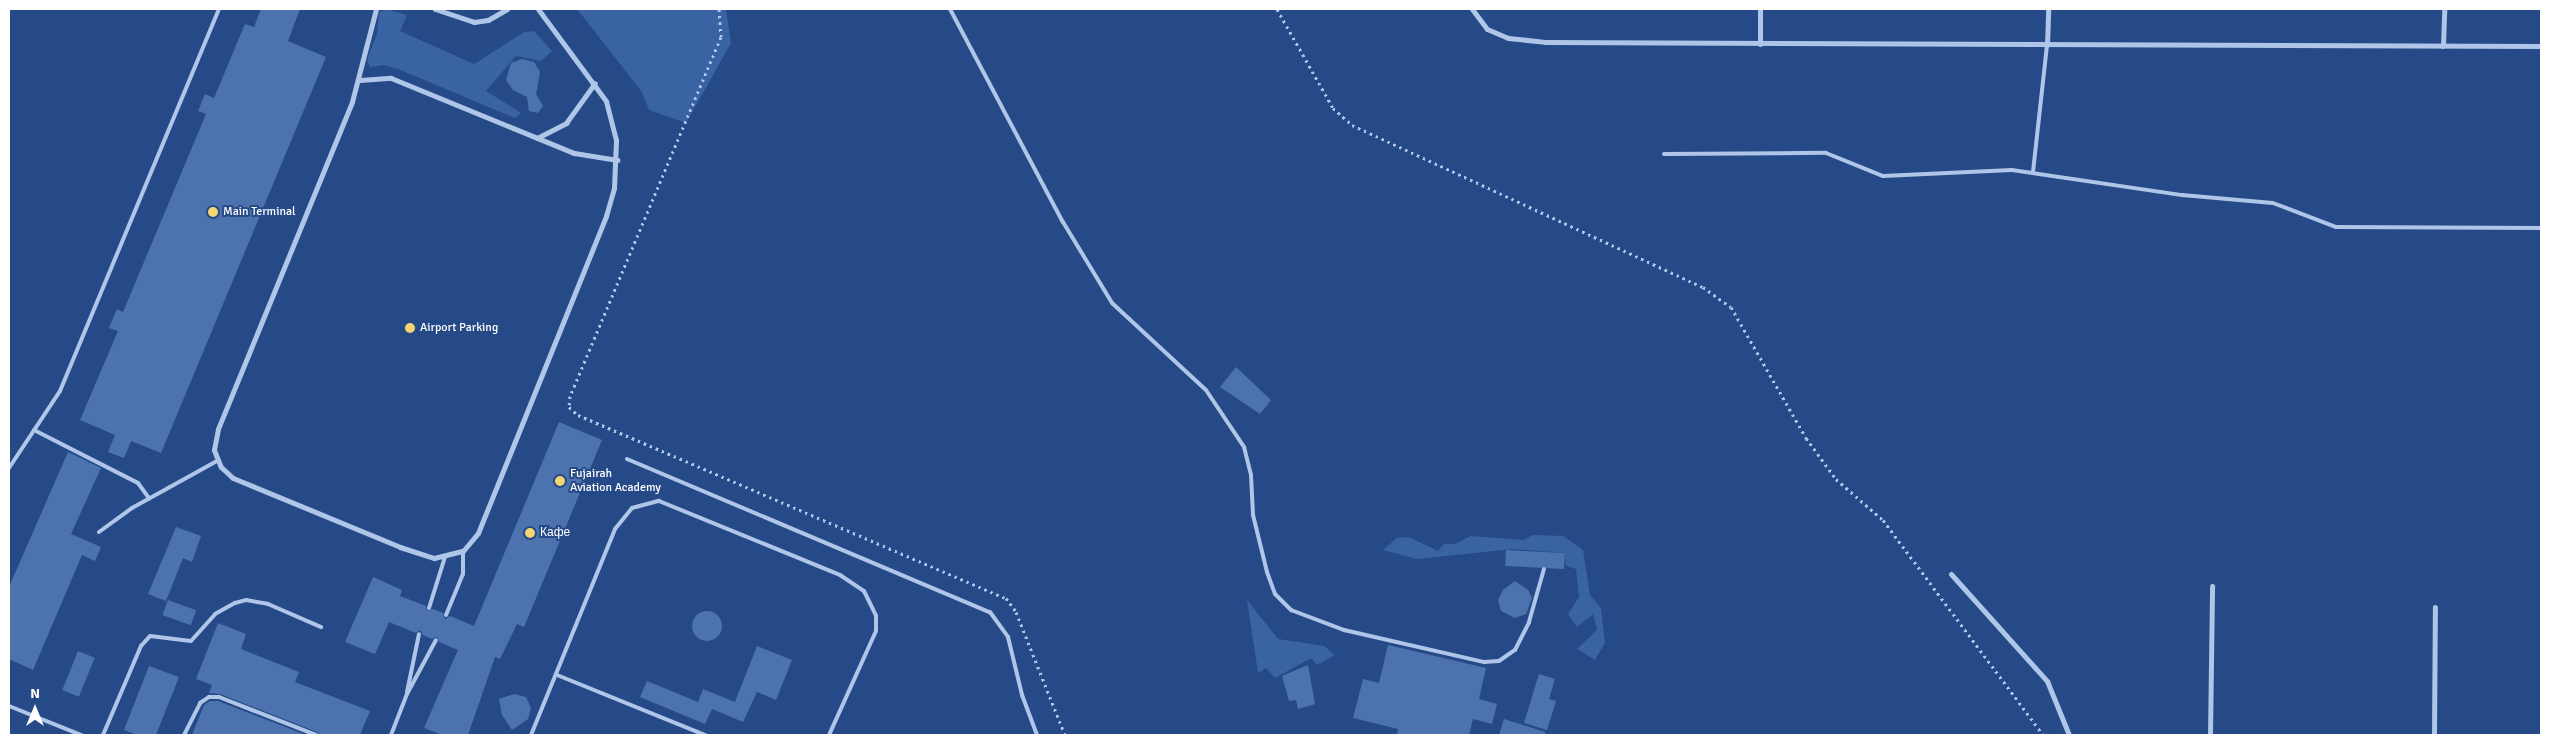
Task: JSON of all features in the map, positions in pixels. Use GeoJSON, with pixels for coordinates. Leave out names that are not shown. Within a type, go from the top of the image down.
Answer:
{"type":"FeatureCollection","features":[{"type":"Feature","properties":{"kind":"street"},"geometry":{"type":"LineString","coordinates":[[376,9],[360,80],[214,440],[217,460],[233,478],[400,547],[434,558],[445,557],[463,551],[478,533],[606,216],[617,160],[612,120],[595,83],[538,9]]}},
{"type":"Feature","properties":{"kind":"street"},"geometry":{"type":"LineString","coordinates":[[435,9],[474,22],[488,20],[507,9]]}},
{"type":"Feature","properties":{"kind":"street"},"geometry":{"type":"LineString","coordinates":[[1472,9],[1487,29],[1508,38],[1546,42],[2541,46]]}},
{"type":"Feature","properties":{"kind":"street"},"geometry":{"type":"LineString","coordinates":[[1760,9],[1760,44]]}},
{"type":"Feature","properties":{"kind":"street"},"geometry":{"type":"LineString","coordinates":[[2047,45],[2048,9]]}},
{"type":"Feature","properties":{"kind":"street"},"geometry":{"type":"LineString","coordinates":[[2443,46],[2444,9]]}},
{"type":"Feature","properties":{"kind":"street"},"geometry":{"type":"LineString","coordinates":[[360,80],[391,78],[584,156],[617,160]]}},
{"type":"Feature","properties":{"kind":"street"},"geometry":{"type":"LineString","coordinates":[[537,138],[566,123],[595,83]]}},
{"type":"Feature","properties":{"kind":"street"},"geometry":{"type":"LineString","coordinates":[[1951,574],[2047,681],[2063,713],[2069,735]]}},
{"type":"Feature","properties":{"kind":"street"},"geometry":{"type":"LineString","coordinates":[[2210,735],[2212,586]]}},
{"type":"Feature","properties":{"kind":"street"},"geometry":{"type":"LineString","coordinates":[[2434,735],[2435,607]]}},
{"type":"Feature","properties":{"kind":"lane"},"geometry":{"type":"LineString","coordinates":[[9,468],[60,391],[219,9]]}},
{"type":"Feature","properties":{"kind":"lane"},"geometry":{"type":"LineString","coordinates":[[950,9],[1063,222],[1112,303],[1206,390],[1244,447],[1251,475],[1254,515],[1267,572],[1275,594],[1291,610],[1344,630],[1484,662],[1499,660],[1515,650],[1529,622],[1544,569]]}},
{"type":"Feature","properties":{"kind":"lane"},"geometry":{"type":"LineString","coordinates":[[2033,172],[2047,45]]}},
{"type":"Feature","properties":{"kind":"lane"},"geometry":{"type":"LineString","coordinates":[[1664,154],[1826,153],[1883,176],[2012,170],[2033,172],[2182,194],[2273,203],[2336,227],[2541,228]]}},
{"type":"Feature","properties":{"kind":"lane"},"geometry":{"type":"LineString","coordinates":[[34,430],[138,483],[149,498]]}},
{"type":"Feature","properties":{"kind":"lane"},"geometry":{"type":"LineString","coordinates":[[627,459],[990,612],[1008,637],[1022,695],[1038,735]]}},
{"type":"Feature","properties":{"kind":"lane"},"geometry":{"type":"LineString","coordinates":[[99,532],[149,498],[217,460]]}},
{"type":"Feature","properties":{"kind":"lane"},"geometry":{"type":"LineString","coordinates":[[531,735],[622,517],[632,508],[659,501],[840,575],[864,590],[872,603],[876,631],[829,735]]}},
{"type":"Feature","properties":{"kind":"lane"},"geometry":{"type":"LineString","coordinates":[[446,615],[463,574],[463,551]]}},
{"type":"Feature","properties":{"kind":"lane"},"geometry":{"type":"LineString","coordinates":[[429,608],[445,557]]}},
{"type":"Feature","properties":{"kind":"lane"},"geometry":{"type":"LineString","coordinates":[[103,735],[141,646],[150,636],[191,641],[215,614],[246,600],[268,604],[321,627]]}},
{"type":"Feature","properties":{"kind":"lane"},"geometry":{"type":"LineString","coordinates":[[407,694],[410,664],[419,634]]}},
{"type":"Feature","properties":{"kind":"lane"},"geometry":{"type":"LineString","coordinates":[[391,735],[407,694],[436,640]]}},
{"type":"Feature","properties":{"kind":"lane"},"geometry":{"type":"LineString","coordinates":[[557,675],[706,735]]}},
{"type":"Feature","properties":{"kind":"lane"},"geometry":{"type":"LineString","coordinates":[[184,735],[200,702],[209,697],[219,696],[316,735]]}},
{"type":"Feature","properties":{"kind":"lane"},"geometry":{"type":"LineString","coordinates":[[9,706],[81,735]]}},
{"type":"Feature","properties":{"kind":"path"},"geometry":{"type":"LineString","coordinates":[[719,9],[721,37],[570,396],[569,407],[578,415],[1006,598],[1016,612],[1065,735]]}},
{"type":"Feature","properties":{"kind":"path"},"geometry":{"type":"LineString","coordinates":[[1278,9],[1333,108],[1352,125],[1704,287],[1731,306],[1806,438],[1836,479],[1883,520],[1903,552],[2043,735]]}},
{"type":"Feature","properties":{"kind":"shaded area"},"geometry":{"type":"Polygon","coordinates":[[[385,9],[407,15],[400,31],[474,64],[524,32],[534,31],[552,51],[541,61],[516,56],[486,91],[521,113],[515,118],[398,69],[384,65],[370,67],[367,59],[377,34],[379,13],[385,9]]]}},
{"type":"Feature","properties":{"kind":"shaded area"},"geometry":{"type":"Polygon","coordinates":[[[577,9],[726,9],[731,43],[686,123],[649,110],[642,92],[577,9]]]}},
{"type":"Feature","properties":{"kind":"shaded area"},"geometry":{"type":"Polygon","coordinates":[[[1533,535],[1563,536],[1583,550],[1590,595],[1601,608],[1605,643],[1595,660],[1577,649],[1597,630],[1593,614],[1577,627],[1568,614],[1579,597],[1576,569],[1566,566],[1565,553],[1513,549],[1417,559],[1383,550],[1397,538],[1409,537],[1438,551],[1444,544],[1455,544],[1471,536],[1523,540],[1533,535]]]}},
{"type":"Feature","properties":{"kind":"shaded area"},"geometry":{"type":"Polygon","coordinates":[[[1247,600],[1278,639],[1324,646],[1335,655],[1317,665],[1311,658],[1275,678],[1266,668],[1258,673],[1247,600]]]}},
{"type":"Feature","properties":{"kind":"building","name":"Main Terminal"},"geometry":{"type":"Polygon","coordinates":[[[261,9],[300,9],[288,41],[326,57],[161,453],[131,441],[124,458],[108,452],[115,435],[80,420],[118,331],[109,328],[117,309],[123,312],[206,114],[198,111],[205,94],[214,98],[245,24],[254,27],[261,9]]]}},
{"type":"Feature","properties":{"kind":"building"},"geometry":{"type":"Polygon","coordinates":[[[522,59],[534,62],[540,72],[536,94],[543,106],[538,113],[529,111],[527,97],[513,90],[506,80],[511,63],[522,59]]]}},
{"type":"Feature","properties":{"kind":"building"},"geometry":{"type":"Polygon","coordinates":[[[1236,367],[1271,400],[1260,414],[1220,387],[1236,367]]]}},
{"type":"Feature","properties":{"kind":"building"},"geometry":{"type":"Polygon","coordinates":[[[559,422],[602,440],[524,627],[517,624],[500,659],[495,657],[468,735],[442,735],[424,728],[458,650],[439,642],[437,637],[432,639],[423,635],[420,630],[416,633],[389,622],[375,654],[345,642],[373,577],[402,590],[400,596],[426,606],[427,611],[433,609],[443,613],[445,619],[450,616],[474,626],[559,422]]]}},
{"type":"Feature","properties":{"kind":"building"},"geometry":{"type":"Polygon","coordinates":[[[68,452],[101,468],[71,534],[101,547],[95,561],[82,555],[33,670],[9,659],[9,587],[68,452]]]}},
{"type":"Feature","properties":{"kind":"building"},"geometry":{"type":"Polygon","coordinates":[[[176,527],[201,536],[192,562],[183,558],[166,601],[148,594],[176,527]]]}},
{"type":"Feature","properties":{"kind":"building"},"geometry":{"type":"Polygon","coordinates":[[[1506,550],[1565,553],[1564,569],[1505,566],[1506,550]]]}},
{"type":"Feature","properties":{"kind":"building"},"geometry":{"type":"Polygon","coordinates":[[[1515,581],[1528,590],[1532,598],[1526,614],[1515,618],[1501,611],[1498,600],[1503,590],[1515,581]]]}},
{"type":"Feature","properties":{"kind":"building"},"geometry":{"type":"Polygon","coordinates":[[[168,600],[196,610],[191,625],[163,615],[168,600]]]}},
{"type":"Feature","properties":{"kind":"building"},"geometry":{"type":"Polygon","coordinates":[[[707,611],[718,615],[722,626],[718,637],[707,641],[696,637],[692,626],[696,615],[707,611]]]}},
{"type":"Feature","properties":{"kind":"building"},"geometry":{"type":"Polygon","coordinates":[[[218,623],[246,634],[241,649],[299,672],[295,682],[370,711],[360,735],[320,735],[317,732],[220,694],[209,693],[212,685],[196,679],[218,623]]]}},
{"type":"Feature","properties":{"kind":"building"},"geometry":{"type":"Polygon","coordinates":[[[1388,645],[1486,668],[1479,699],[1497,704],[1492,724],[1473,719],[1469,735],[1397,735],[1398,729],[1353,718],[1363,679],[1379,683],[1388,645]]]}},
{"type":"Feature","properties":{"kind":"building"},"geometry":{"type":"Polygon","coordinates":[[[757,646],[792,660],[776,700],[757,692],[743,722],[712,709],[705,724],[640,697],[647,681],[698,702],[703,689],[735,702],[757,646]]]}},
{"type":"Feature","properties":{"kind":"building"},"geometry":{"type":"Polygon","coordinates":[[[78,651],[95,658],[79,697],[62,690],[78,651]]]}},
{"type":"Feature","properties":{"kind":"building"},"geometry":{"type":"Polygon","coordinates":[[[1308,665],[1315,704],[1298,709],[1296,700],[1289,701],[1282,676],[1308,665]]]}},
{"type":"Feature","properties":{"kind":"building"},"geometry":{"type":"Polygon","coordinates":[[[149,666],[179,677],[156,735],[137,735],[124,730],[149,666]]]}},
{"type":"Feature","properties":{"kind":"building"},"geometry":{"type":"Polygon","coordinates":[[[1539,674],[1555,679],[1549,699],[1556,701],[1547,730],[1524,723],[1539,674]]]}},
{"type":"Feature","properties":{"kind":"building"},"geometry":{"type":"Polygon","coordinates":[[[514,694],[526,697],[531,708],[528,719],[512,730],[502,715],[499,699],[514,694]]]}},
{"type":"Feature","properties":{"kind":"building"},"geometry":{"type":"Polygon","coordinates":[[[210,701],[218,701],[306,735],[192,735],[204,705],[210,701]]]}},
{"type":"Feature","properties":{"kind":"building"},"geometry":{"type":"Polygon","coordinates":[[[1504,719],[1545,732],[1545,735],[1499,735],[1504,719]]]}},
{"type":"Feature","properties":{"kind":"place","name":"Main Terminal"},"geometry":{"type":"Point","coordinates":[213,212]}},
{"type":"Feature","properties":{"kind":"place","name":"Airport Parking"},"geometry":{"type":"Point","coordinates":[410,328]}},
{"type":"Feature","properties":{"kind":"place","name":"Fujairah Aviation Academy"},"geometry":{"type":"Point","coordinates":[560,481]}},
{"type":"Feature","properties":{"kind":"place","name":"Кафе"},"geometry":{"type":"Point","coordinates":[530,533]}}]}
